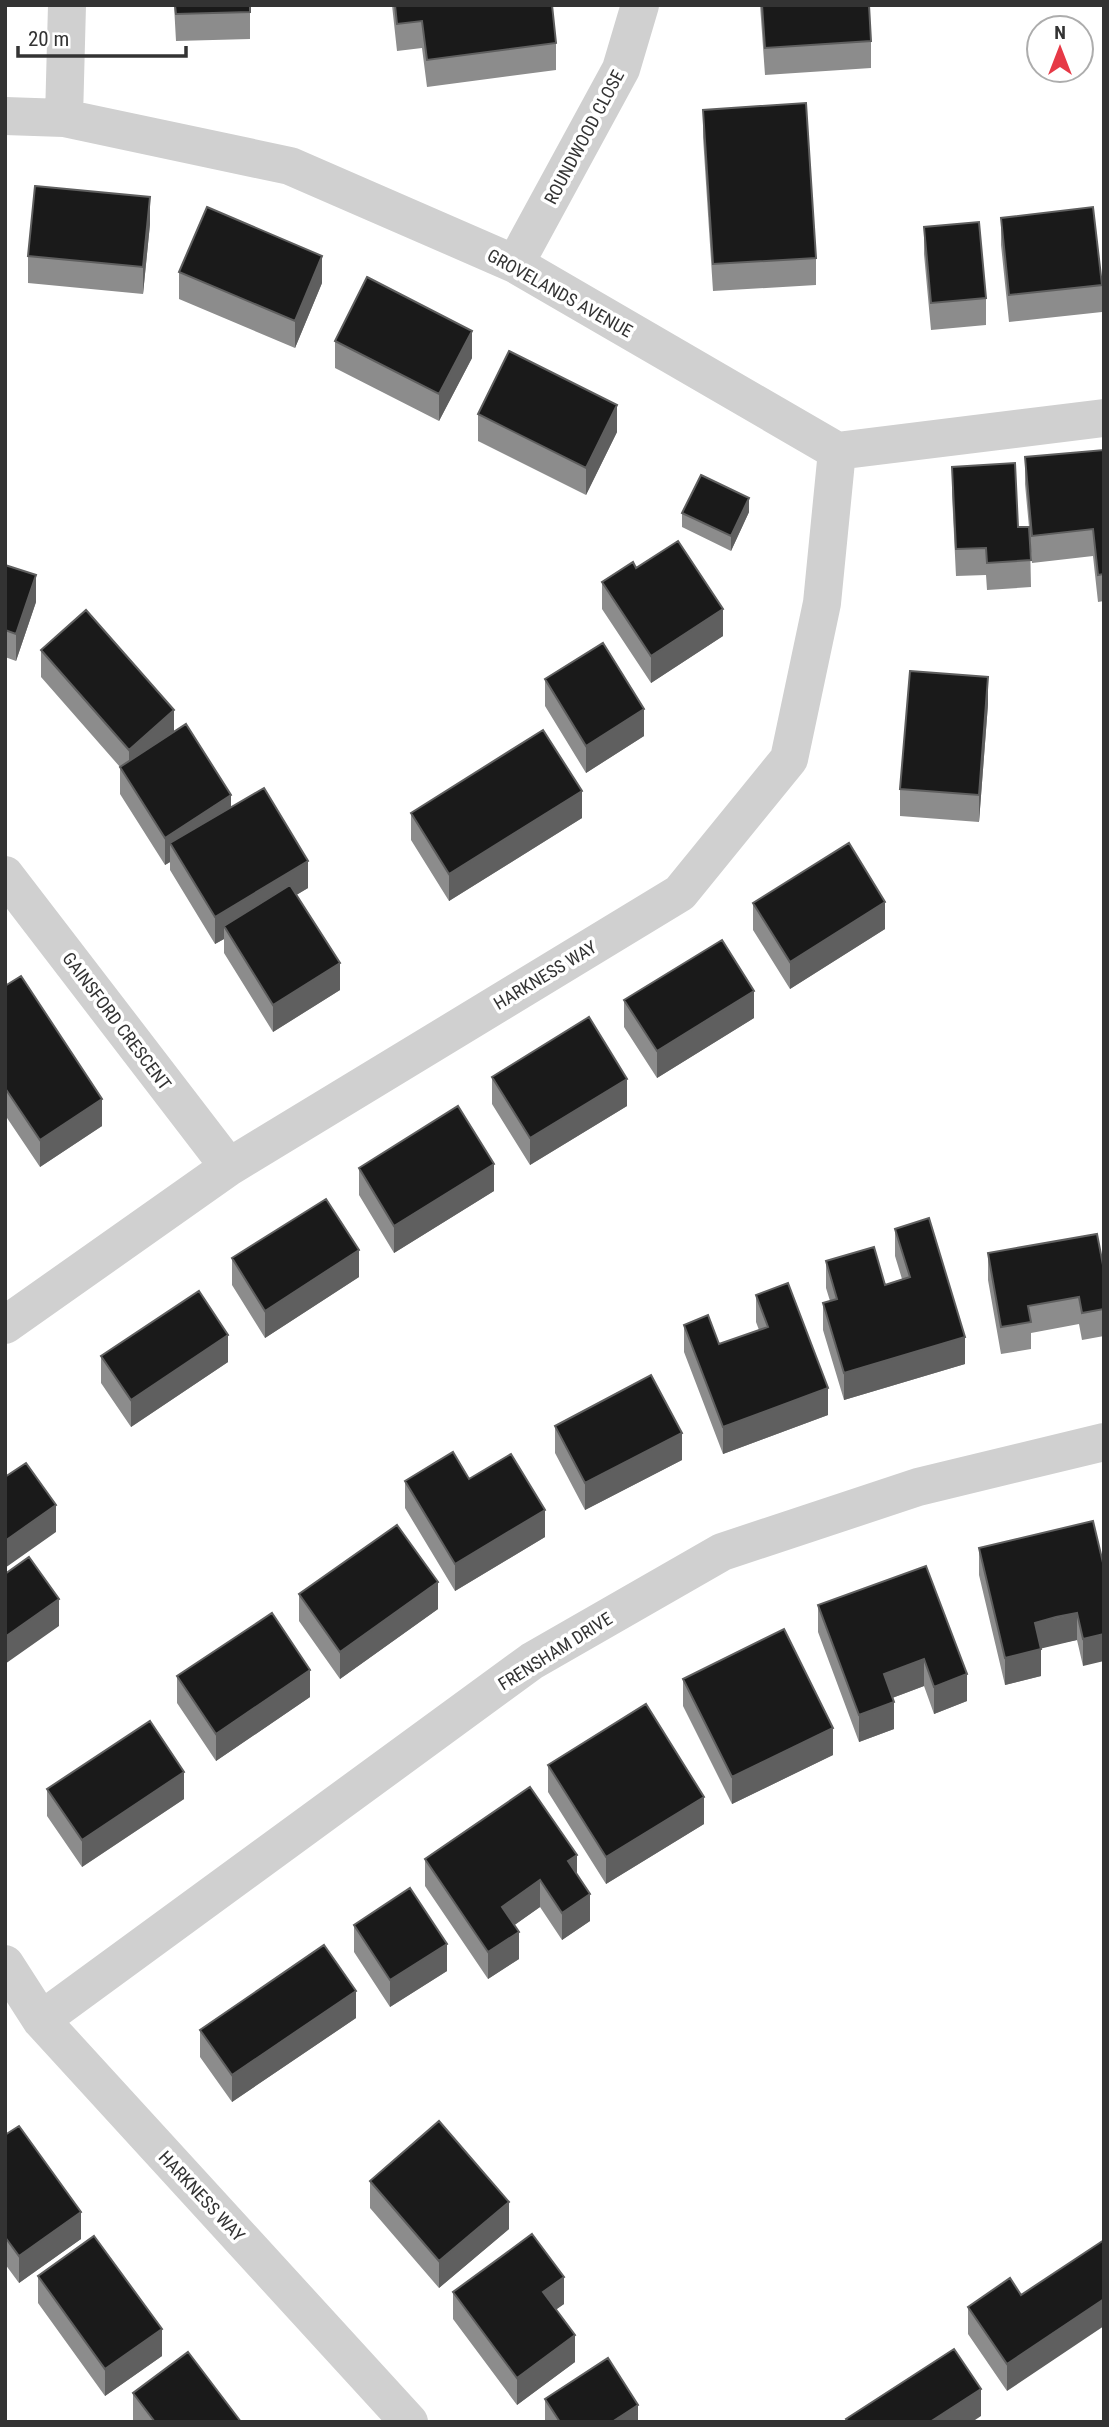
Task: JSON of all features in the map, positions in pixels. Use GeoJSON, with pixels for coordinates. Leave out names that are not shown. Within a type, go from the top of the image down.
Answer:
{"type":"FeatureCollection","features":[{"type":"Feature","properties":{"kind":"street"},"geometry":{"type":"LineString","coordinates":[[64,118],[67,5]]}},
{"type":"Feature","properties":{"kind":"street","name":"ROUNDWOOD CLOSE"},"geometry":{"type":"LineString","coordinates":[[515,264],[621,69],[640,5]]}},
{"type":"Feature","properties":{"kind":"street","name":"GROVELANDS AVENUE"},"geometry":{"type":"LineString","coordinates":[[5,116],[64,118],[290,166],[515,264],[837,451]]}},
{"type":"Feature","properties":{"kind":"street"},"geometry":{"type":"LineString","coordinates":[[837,451],[1104,418]]}},
{"type":"Feature","properties":{"kind":"street","name":"HARKNESS WAY"},"geometry":{"type":"LineString","coordinates":[[5,1325],[229,1167],[680,893],[789,759],[822,603],[837,451]]}},
{"type":"Feature","properties":{"kind":"street","name":"GAINSFORD CRESCENT"},"geometry":{"type":"LineString","coordinates":[[5,875],[229,1167]]}},
{"type":"Feature","properties":{"kind":"street","name":"FRENSHAM DRIVE"},"geometry":{"type":"LineString","coordinates":[[41,2020],[531,1661],[722,1552],[918,1487],[1104,1442]]}},
{"type":"Feature","properties":{"kind":"street","name":"HARKNESS WAY"},"geometry":{"type":"LineString","coordinates":[[5,1964],[41,2020],[409,2422]]}},
{"type":"Feature","properties":{"kind":"building"},"geometry":{"type":"Polygon","coordinates":[[[175,5],[250,5],[250,12],[176,14],[175,5]]]}},
{"type":"Feature","properties":{"kind":"building"},"geometry":{"type":"Polygon","coordinates":[[[395,5],[552,5],[556,43],[427,60],[422,21],[397,24],[395,5]]]}},
{"type":"Feature","properties":{"kind":"building"},"geometry":{"type":"Polygon","coordinates":[[[762,5],[869,5],[871,41],[765,48],[762,5]]]}},
{"type":"Feature","properties":{"kind":"building"},"geometry":{"type":"Polygon","coordinates":[[[806,103],[816,258],[713,264],[703,110],[806,103]]]}},
{"type":"Feature","properties":{"kind":"building"},"geometry":{"type":"Polygon","coordinates":[[[35,186],[150,197],[143,267],[28,256],[35,186]]]}},
{"type":"Feature","properties":{"kind":"building"},"geometry":{"type":"Polygon","coordinates":[[[207,207],[322,256],[295,321],[179,272],[207,207]]]}},
{"type":"Feature","properties":{"kind":"building"},"geometry":{"type":"Polygon","coordinates":[[[1093,207],[1102,285],[1009,295],[1001,218],[1093,207]]]}},
{"type":"Feature","properties":{"kind":"building"},"geometry":{"type":"Polygon","coordinates":[[[979,222],[986,298],[931,303],[924,227],[979,222]]]}},
{"type":"Feature","properties":{"kind":"building"},"geometry":{"type":"Polygon","coordinates":[[[367,277],[472,331],[439,394],[335,341],[367,277]]]}},
{"type":"Feature","properties":{"kind":"building"},"geometry":{"type":"Polygon","coordinates":[[[509,351],[617,405],[586,468],[478,414],[509,351]]]}},
{"type":"Feature","properties":{"kind":"building"},"geometry":{"type":"Polygon","coordinates":[[[1104,450],[1104,574],[1098,575],[1093,529],[1032,536],[1025,457],[1104,450]]]}},
{"type":"Feature","properties":{"kind":"building"},"geometry":{"type":"Polygon","coordinates":[[[1015,463],[1018,527],[1029,527],[1031,560],[987,563],[986,548],[956,549],[952,467],[1015,463]]]}},
{"type":"Feature","properties":{"kind":"building"},"geometry":{"type":"Polygon","coordinates":[[[701,475],[749,498],[731,536],[682,513],[701,475]]]}},
{"type":"Feature","properties":{"kind":"building"},"geometry":{"type":"Polygon","coordinates":[[[678,541],[723,609],[651,656],[602,582],[633,562],[636,568],[678,541]]]}},
{"type":"Feature","properties":{"kind":"building"},"geometry":{"type":"Polygon","coordinates":[[[5,565],[36,575],[16,634],[5,630],[5,565]]]}},
{"type":"Feature","properties":{"kind":"building"},"geometry":{"type":"Polygon","coordinates":[[[86,610],[174,710],[129,750],[41,650],[86,610]]]}},
{"type":"Feature","properties":{"kind":"building"},"geometry":{"type":"Polygon","coordinates":[[[603,643],[644,709],[586,746],[545,679],[603,643]]]}},
{"type":"Feature","properties":{"kind":"building"},"geometry":{"type":"Polygon","coordinates":[[[910,671],[988,677],[979,795],[900,789],[910,671]]]}},
{"type":"Feature","properties":{"kind":"building"},"geometry":{"type":"Polygon","coordinates":[[[186,724],[231,795],[165,838],[120,767],[186,724]]]}},
{"type":"Feature","properties":{"kind":"building"},"geometry":{"type":"Polygon","coordinates":[[[543,730],[582,791],[449,874],[411,813],[543,730]]]}},
{"type":"Feature","properties":{"kind":"building"},"geometry":{"type":"Polygon","coordinates":[[[264,788],[308,861],[215,917],[170,843],[264,788]]]}},
{"type":"Feature","properties":{"kind":"building"},"geometry":{"type":"Polygon","coordinates":[[[849,843],[885,902],[790,962],[753,903],[849,843]]]}},
{"type":"Feature","properties":{"kind":"building"},"geometry":{"type":"Polygon","coordinates":[[[290,885],[340,963],[273,1005],[224,926],[290,885]]]}},
{"type":"Feature","properties":{"kind":"building"},"geometry":{"type":"Polygon","coordinates":[[[722,940],[754,991],[657,1051],[624,1000],[722,940]]]}},
{"type":"Feature","properties":{"kind":"building"},"geometry":{"type":"Polygon","coordinates":[[[21,976],[102,1099],[40,1140],[5,1088],[5,986],[21,976]]]}},
{"type":"Feature","properties":{"kind":"building"},"geometry":{"type":"Polygon","coordinates":[[[589,1017],[627,1079],[530,1138],[492,1077],[589,1017]]]}},
{"type":"Feature","properties":{"kind":"building"},"geometry":{"type":"Polygon","coordinates":[[[458,1106],[494,1164],[394,1226],[359,1168],[458,1106]]]}},
{"type":"Feature","properties":{"kind":"building"},"geometry":{"type":"Polygon","coordinates":[[[326,1199],[359,1250],[265,1311],[232,1258],[326,1199]]]}},
{"type":"Feature","properties":{"kind":"building"},"geometry":{"type":"Polygon","coordinates":[[[929,1218],[965,1337],[844,1373],[823,1303],[837,1299],[826,1261],[874,1247],[885,1285],[910,1277],[895,1229],[929,1218]]]}},
{"type":"Feature","properties":{"kind":"building"},"geometry":{"type":"Polygon","coordinates":[[[1097,1234],[1104,1270],[1104,1309],[1082,1313],[1079,1297],[1028,1306],[1031,1322],[1001,1327],[988,1253],[1097,1234]]]}},
{"type":"Feature","properties":{"kind":"building"},"geometry":{"type":"Polygon","coordinates":[[[788,1283],[828,1388],[723,1427],[684,1325],[708,1315],[719,1344],[768,1327],[756,1295],[788,1283]]]}},
{"type":"Feature","properties":{"kind":"building"},"geometry":{"type":"Polygon","coordinates":[[[199,1291],[228,1335],[131,1400],[101,1356],[199,1291]]]}},
{"type":"Feature","properties":{"kind":"building"},"geometry":{"type":"Polygon","coordinates":[[[651,1375],[682,1433],[585,1483],[555,1426],[651,1375]]]}},
{"type":"Feature","properties":{"kind":"building"},"geometry":{"type":"Polygon","coordinates":[[[453,1452],[469,1479],[511,1454],[545,1510],[455,1564],[405,1481],[453,1452]]]}},
{"type":"Feature","properties":{"kind":"building"},"geometry":{"type":"Polygon","coordinates":[[[26,1463],[56,1505],[5,1541],[5,1477],[26,1463]]]}},
{"type":"Feature","properties":{"kind":"building"},"geometry":{"type":"Polygon","coordinates":[[[1093,1521],[1104,1567],[1104,1634],[1083,1639],[1077,1613],[1056,1617],[1035,1623],[1041,1649],[1005,1658],[979,1548],[1093,1521]]]}},
{"type":"Feature","properties":{"kind":"building"},"geometry":{"type":"Polygon","coordinates":[[[397,1525],[438,1582],[340,1652],[299,1594],[397,1525]]]}},
{"type":"Feature","properties":{"kind":"building"},"geometry":{"type":"Polygon","coordinates":[[[29,1557],[59,1599],[5,1637],[5,1574],[29,1557]]]}},
{"type":"Feature","properties":{"kind":"building"},"geometry":{"type":"Polygon","coordinates":[[[926,1566],[967,1674],[934,1687],[924,1659],[884,1674],[894,1702],[859,1715],[818,1605],[926,1566]]]}},
{"type":"Feature","properties":{"kind":"building"},"geometry":{"type":"Polygon","coordinates":[[[272,1613],[310,1670],[216,1734],[177,1676],[272,1613]]]}},
{"type":"Feature","properties":{"kind":"building"},"geometry":{"type":"Polygon","coordinates":[[[784,1629],[833,1728],[732,1777],[683,1679],[784,1629]]]}},
{"type":"Feature","properties":{"kind":"building"},"geometry":{"type":"Polygon","coordinates":[[[646,1704],[704,1797],[606,1857],[548,1765],[646,1704]]]}},
{"type":"Feature","properties":{"kind":"building"},"geometry":{"type":"Polygon","coordinates":[[[150,1721],[184,1772],[82,1840],[47,1789],[150,1721]]]}},
{"type":"Feature","properties":{"kind":"building"},"geometry":{"type":"Polygon","coordinates":[[[530,1787],[577,1855],[568,1861],[590,1894],[562,1913],[540,1880],[502,1907],[519,1932],[488,1952],[425,1859],[530,1787]]]}},
{"type":"Feature","properties":{"kind":"building"},"geometry":{"type":"Polygon","coordinates":[[[410,1888],[447,1944],[390,1980],[354,1925],[410,1888]]]}},
{"type":"Feature","properties":{"kind":"building"},"geometry":{"type":"Polygon","coordinates":[[[324,1945],[356,1991],[232,2075],[200,2030],[324,1945]]]}},
{"type":"Feature","properties":{"kind":"building"},"geometry":{"type":"Polygon","coordinates":[[[439,2121],[509,2202],[439,2261],[370,2181],[439,2121]]]}},
{"type":"Feature","properties":{"kind":"building"},"geometry":{"type":"Polygon","coordinates":[[[19,2126],[81,2212],[19,2256],[5,2237],[5,2135],[19,2126]]]}},
{"type":"Feature","properties":{"kind":"building"},"geometry":{"type":"Polygon","coordinates":[[[532,2234],[564,2277],[543,2292],[575,2335],[517,2378],[453,2292],[532,2234]]]}},
{"type":"Feature","properties":{"kind":"building"},"geometry":{"type":"Polygon","coordinates":[[[94,2236],[162,2329],[105,2369],[38,2276],[94,2236]]]}},
{"type":"Feature","properties":{"kind":"building"},"geometry":{"type":"Polygon","coordinates":[[[1104,2240],[1104,2299],[1007,2364],[968,2307],[1010,2278],[1021,2295],[1104,2240]]]}},
{"type":"Feature","properties":{"kind":"building"},"geometry":{"type":"Polygon","coordinates":[[[954,2349],[981,2389],[930,2422],[848,2422],[846,2419],[954,2349]]]}},
{"type":"Feature","properties":{"kind":"building"},"geometry":{"type":"Polygon","coordinates":[[[188,2352],[241,2422],[155,2422],[133,2393],[188,2352]]]}},
{"type":"Feature","properties":{"kind":"building"},"geometry":{"type":"Polygon","coordinates":[[[608,2358],[638,2405],[612,2422],[560,2422],[545,2399],[608,2358]]]}}]}
